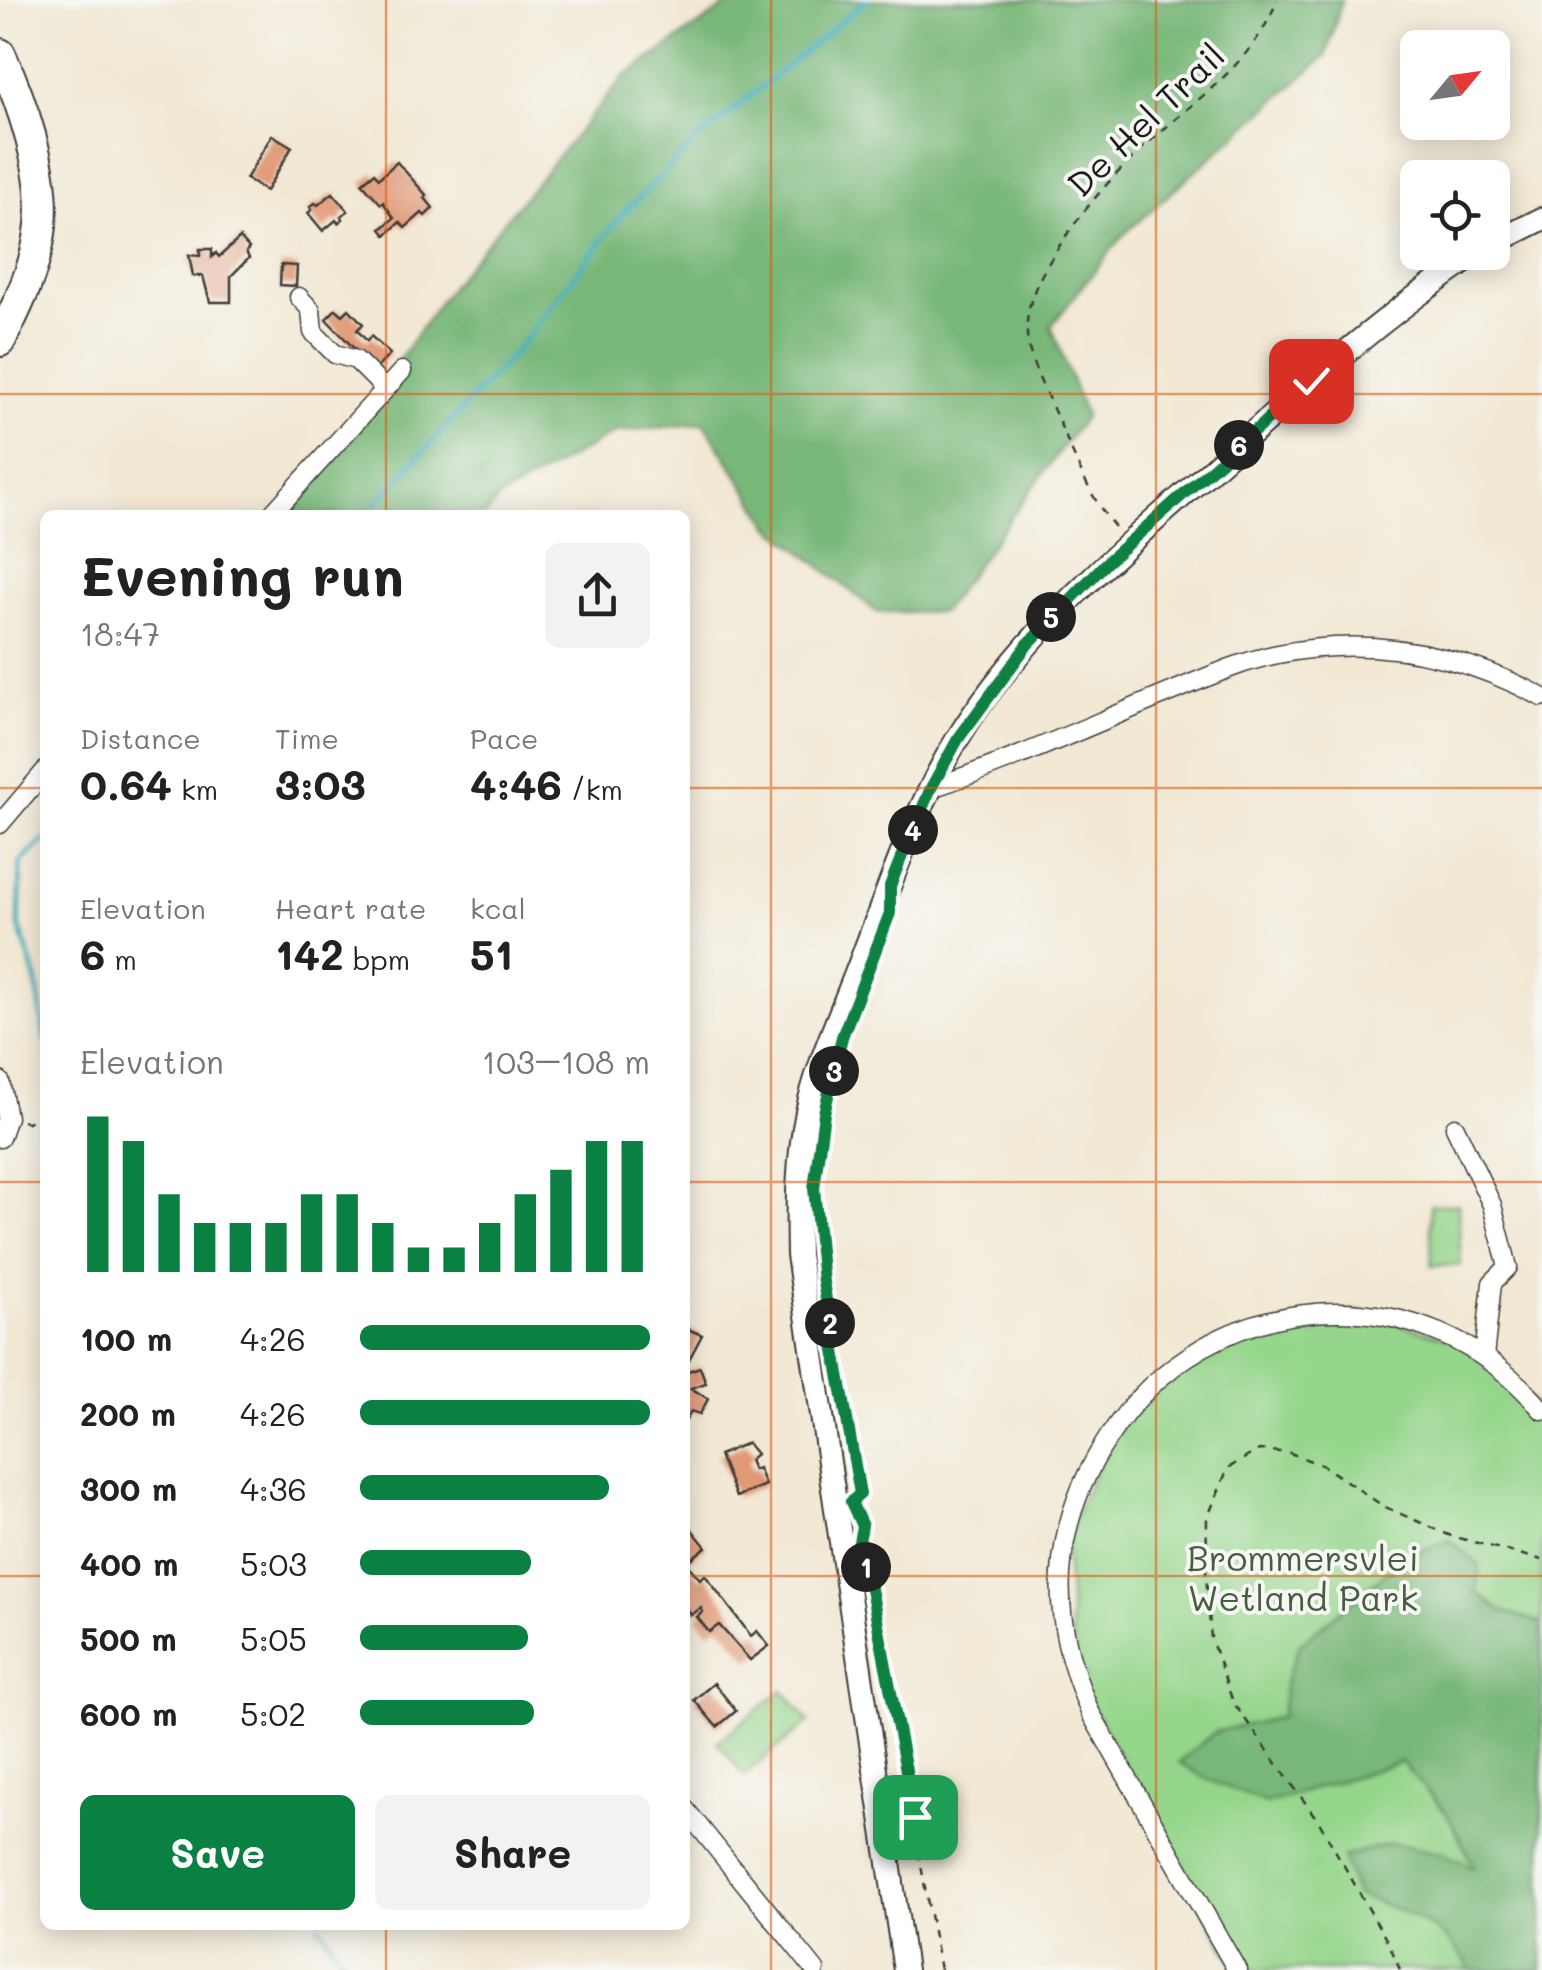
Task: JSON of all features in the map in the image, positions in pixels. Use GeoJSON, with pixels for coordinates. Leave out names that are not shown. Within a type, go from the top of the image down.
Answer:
{"type":"FeatureCollection","features":[{"type":"Feature","properties":{"kind":"main road"},"geometry":{"type":"LineString","coordinates":[[0,54],[37,170],[41,224],[23,294],[0,341]]}},
{"type":"Feature","properties":{"kind":"street"},"geometry":{"type":"LineString","coordinates":[[1510,235],[1542,219]]}},
{"type":"Feature","properties":{"kind":"street"},"geometry":{"type":"LineString","coordinates":[[905,1970],[798,1255],[797,1180],[808,1109],[830,1042],[931,788],[958,739],[1010,665],[1061,606],[1130,542],[1379,323],[1453,270]]}},
{"type":"Feature","properties":{"kind":"street"},"geometry":{"type":"LineString","coordinates":[[299,297],[311,310],[313,332],[335,354],[354,358],[385,389]]}},
{"type":"Feature","properties":{"kind":"street"},"geometry":{"type":"LineString","coordinates":[[276,510],[402,371]]}},
{"type":"Feature","properties":{"kind":"street"},"geometry":{"type":"LineString","coordinates":[[931,788],[986,770],[1229,668],[1279,653],[1349,646],[1415,650],[1478,667],[1542,697]]}},
{"type":"Feature","properties":{"kind":"street"},"geometry":{"type":"LineString","coordinates":[[0,824],[40,777]]}},
{"type":"Feature","properties":{"kind":"street"},"geometry":{"type":"LineString","coordinates":[[0,1081],[7,1117],[0,1138]]}},
{"type":"Feature","properties":{"kind":"street"},"geometry":{"type":"LineString","coordinates":[[1455,1126],[1492,1206],[1508,1267],[1492,1283],[1484,1356]]}},
{"type":"Feature","properties":{"kind":"street"},"geometry":{"type":"LineString","coordinates":[[1237,1970],[1090,1712],[1074,1674],[1065,1642],[1061,1572],[1068,1524],[1083,1481],[1114,1429],[1148,1386],[1175,1364],[1243,1328],[1310,1311],[1355,1311],[1427,1328],[1484,1356],[1509,1375],[1542,1410]]}},
{"type":"Feature","properties":{"kind":"street"},"geometry":{"type":"LineString","coordinates":[[690,1815],[815,1970]]}},
{"type":"Feature","properties":{"kind":"path","name":"De Hel Trail"},"geometry":{"type":"LineString","coordinates":[[1130,542],[1098,507],[1034,366],[1026,335],[1028,309],[1040,277],[1090,202],[1144,147],[1248,54],[1270,20],[1277,0]]}},
{"type":"Feature","properties":{"kind":"path"},"geometry":{"type":"LineString","coordinates":[[7,1117],[28,1122],[40,1115]]}},
{"type":"Feature","properties":{"kind":"path"},"geometry":{"type":"LineString","coordinates":[[818,1225],[823,1282]]}},
{"type":"Feature","properties":{"kind":"path"},"geometry":{"type":"LineString","coordinates":[[838,1378],[860,1494],[851,1502]]}},
{"type":"Feature","properties":{"kind":"path"},"geometry":{"type":"LineString","coordinates":[[1400,1970],[1318,1822],[1233,1702],[1211,1639],[1207,1519],[1228,1468],[1259,1450],[1290,1453],[1324,1466],[1383,1506],[1450,1536],[1542,1560]]}},
{"type":"Feature","properties":{"kind":"path"},"geometry":{"type":"LineString","coordinates":[[862,1558],[915,1817],[940,1970]]}},
{"type":"Feature","properties":{"kind":"green space"},"geometry":{"type":"Polygon","coordinates":[[[735,0],[1342,0],[1326,56],[1124,234],[1051,326],[1085,416],[942,612],[877,612],[771,527],[704,423],[615,432],[498,499],[490,510],[294,510],[453,283],[624,77],[735,0]]]}},
{"type":"Feature","properties":{"kind":"green space"},"geometry":{"type":"Polygon","coordinates":[[[1458,1204],[1461,1265],[1432,1266],[1430,1205],[1458,1204]]]}},
{"type":"Feature","properties":{"kind":"green space","name":"Brommersvlei Wetland Park"},"geometry":{"type":"Polygon","coordinates":[[[1355,1311],[1457,1341],[1542,1410],[1542,1970],[1237,1970],[1074,1674],[1065,1538],[1113,1429],[1213,1341],[1355,1311]]]}},
{"type":"Feature","properties":{"kind":"green space"},"geometry":{"type":"Polygon","coordinates":[[[1450,1540],[1480,1566],[1476,1592],[1502,1611],[1542,1623],[1542,1970],[1471,1970],[1461,1954],[1436,1930],[1407,1914],[1356,1895],[1343,1857],[1390,1843],[1441,1853],[1474,1867],[1448,1815],[1401,1762],[1267,1803],[1206,1779],[1179,1762],[1215,1732],[1281,1717],[1284,1686],[1300,1644],[1406,1556],[1450,1540]]]}},
{"type":"Feature","properties":{"kind":"green space"},"geometry":{"type":"Polygon","coordinates":[[[783,1690],[809,1722],[744,1775],[717,1742],[783,1690]]]}},
{"type":"Feature","properties":{"kind":"building"},"geometry":{"type":"Polygon","coordinates":[[[272,135],[292,147],[266,191],[246,179],[272,135]]]}},
{"type":"Feature","properties":{"kind":"building"},"geometry":{"type":"Polygon","coordinates":[[[397,162],[433,208],[405,228],[400,222],[386,235],[381,229],[394,218],[362,183],[374,173],[379,178],[397,162]]]}},
{"type":"Feature","properties":{"kind":"building"},"geometry":{"type":"Polygon","coordinates":[[[333,193],[348,211],[338,223],[336,220],[323,231],[308,213],[315,203],[318,205],[333,193]]]}},
{"type":"Feature","properties":{"kind":"building"},"geometry":{"type":"Polygon","coordinates":[[[240,238],[249,248],[249,258],[231,276],[231,302],[210,302],[203,276],[193,276],[189,255],[200,256],[200,249],[212,249],[212,257],[216,253],[219,257],[240,238]]]}},
{"type":"Feature","properties":{"kind":"building"},"geometry":{"type":"Polygon","coordinates":[[[281,265],[297,266],[296,286],[280,285],[281,265]]]}},
{"type":"Feature","properties":{"kind":"building"},"geometry":{"type":"Polygon","coordinates":[[[336,309],[343,315],[349,309],[363,324],[357,330],[367,341],[371,336],[390,354],[375,370],[326,319],[336,309]]]}},
{"type":"Feature","properties":{"kind":"building"},"geometry":{"type":"Polygon","coordinates":[[[690,1330],[702,1335],[690,1358],[690,1330]]]}},
{"type":"Feature","properties":{"kind":"building"},"geometry":{"type":"Polygon","coordinates":[[[700,1367],[706,1383],[691,1388],[708,1399],[700,1414],[690,1413],[690,1370],[700,1367]]]}},
{"type":"Feature","properties":{"kind":"building"},"geometry":{"type":"Polygon","coordinates":[[[747,1443],[756,1454],[749,1460],[753,1470],[758,1468],[765,1485],[736,1497],[719,1455],[747,1443]]]}},
{"type":"Feature","properties":{"kind":"building"},"geometry":{"type":"Polygon","coordinates":[[[690,1527],[706,1547],[690,1560],[690,1527]]]}},
{"type":"Feature","properties":{"kind":"building"},"geometry":{"type":"Polygon","coordinates":[[[690,1568],[700,1579],[705,1575],[751,1636],[757,1631],[769,1646],[750,1660],[719,1625],[709,1632],[697,1617],[703,1612],[701,1608],[691,1615],[690,1568]]]}},
{"type":"Feature","properties":{"kind":"building"},"geometry":{"type":"Polygon","coordinates":[[[714,1683],[736,1711],[717,1727],[694,1700],[714,1683]]]}},
{"type":"Feature","properties":{"kind":"waterway"},"geometry":{"type":"LineString","coordinates":[[370,510],[522,344],[619,218],[695,142],[867,0]]}},
{"type":"Feature","properties":{"kind":"waterway"},"geometry":{"type":"LineString","coordinates":[[40,845],[21,862],[19,925],[36,978],[40,1005]]}},
{"type":"Feature","properties":{"kind":"waterway"},"geometry":{"type":"LineString","coordinates":[[322,1930],[349,1970]]}},
{"type":"Feature","properties":{"kind":"route"},"geometry":{"type":"LineString","coordinates":[[915,1817],[867,1568],[858,1547],[862,1526],[851,1502],[860,1494],[823,1282],[814,1188],[824,1113],[842,1037],[890,913],[890,886],[931,788],[958,739],[1002,676],[1061,606],[1107,562],[1311,381]]}}]}
